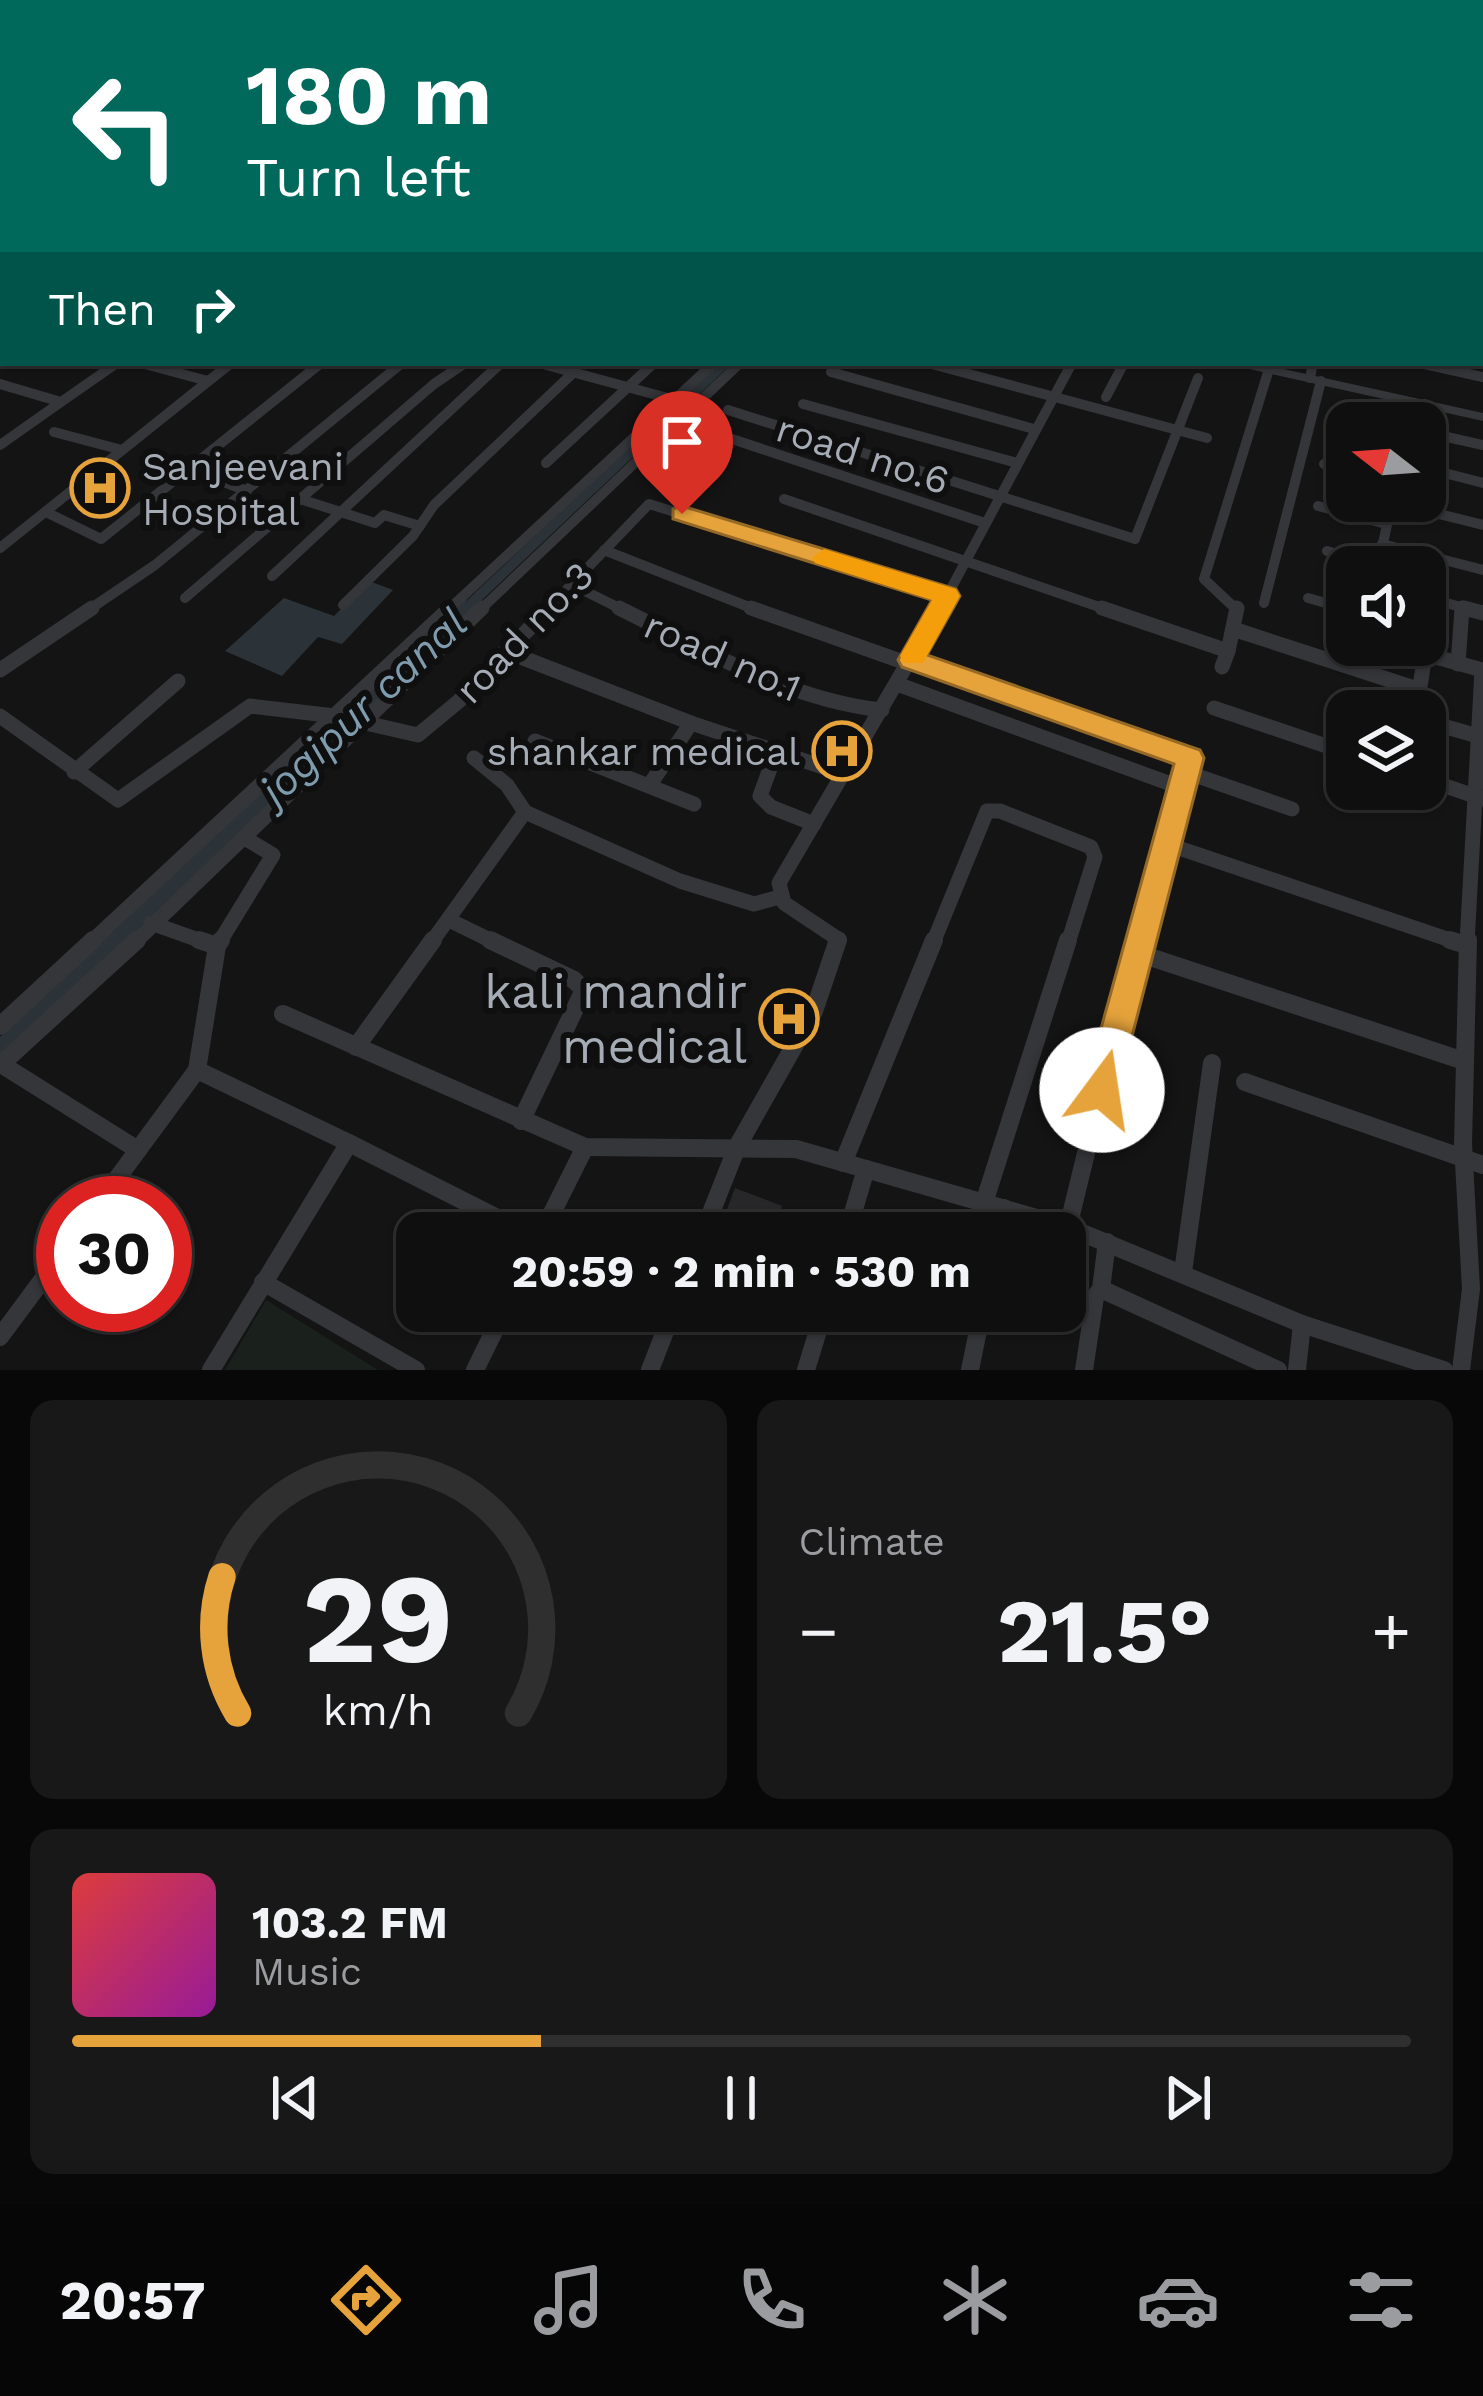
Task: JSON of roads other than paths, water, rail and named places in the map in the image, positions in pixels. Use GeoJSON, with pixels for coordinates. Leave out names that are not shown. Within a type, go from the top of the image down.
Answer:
{"type":"FeatureCollection","features":[{"type":"Feature","properties":{"kind":"street"},"geometry":{"type":"LineString","coordinates":[[0,446],[112,366]]}},
{"type":"Feature","properties":{"kind":"street"},"geometry":{"type":"LineString","coordinates":[[152,366],[208,381]]}},
{"type":"Feature","properties":{"kind":"street"},"geometry":{"type":"LineString","coordinates":[[0,548],[227,366]]}},
{"type":"Feature","properties":{"kind":"street"},"geometry":{"type":"LineString","coordinates":[[46,512],[101,539],[317,366]]}},
{"type":"Feature","properties":{"kind":"street"},"geometry":{"type":"LineString","coordinates":[[0,670],[120,590],[398,366]]}},
{"type":"Feature","properties":{"kind":"street"},"geometry":{"type":"LineString","coordinates":[[185,598],[461,366]]}},
{"type":"Feature","properties":{"kind":"street"},"geometry":{"type":"LineString","coordinates":[[272,576],[498,366]]}},
{"type":"Feature","properties":{"kind":"street"},"geometry":{"type":"LineString","coordinates":[[551,366],[674,400]]}},
{"type":"Feature","properties":{"kind":"street"},"geometry":{"type":"LineString","coordinates":[[343,605],[420,526],[434,505],[578,374],[593,366]]}},
{"type":"Feature","properties":{"kind":"street"},"geometry":{"type":"LineString","coordinates":[[546,463],[650,366]]}},
{"type":"Feature","properties":{"kind":"street"},"geometry":{"type":"LineString","coordinates":[[0,1026],[339,718],[711,366]]}},
{"type":"Feature","properties":{"kind":"street"},"geometry":{"type":"LineString","coordinates":[[138,1150],[4,1056],[244,837],[583,506],[737,366]]}},
{"type":"Feature","properties":{"kind":"street"},"geometry":{"type":"LineString","coordinates":[[938,366],[1207,438]]}},
{"type":"Feature","properties":{"kind":"street"},"geometry":{"type":"LineString","coordinates":[[474,758],[508,784],[525,812],[680,881],[754,904],[780,890],[947,596],[1070,366]]}},
{"type":"Feature","properties":{"kind":"street"},"geometry":{"type":"LineString","coordinates":[[1106,397],[1122,366]]}},
{"type":"Feature","properties":{"kind":"street"},"geometry":{"type":"LineString","coordinates":[[1254,366],[1314,374],[1417,402]]}},
{"type":"Feature","properties":{"kind":"street"},"geometry":{"type":"LineString","coordinates":[[1461,367],[1483,377]]}},
{"type":"Feature","properties":{"kind":"street"},"geometry":{"type":"LineString","coordinates":[[1222,667],[1238,609],[1211,590],[1204,579],[1269,369]]}},
{"type":"Feature","properties":{"kind":"street"},"geometry":{"type":"LineString","coordinates":[[831,372],[1034,429]]}},
{"type":"Feature","properties":{"kind":"street"},"geometry":{"type":"LineString","coordinates":[[1264,603],[1314,374]]}},
{"type":"Feature","properties":{"kind":"street"},"geometry":{"type":"LineString","coordinates":[[1175,431],[1198,378]]}},
{"type":"Feature","properties":{"kind":"street"},"geometry":{"type":"LineString","coordinates":[[0,384],[62,401]]}},
{"type":"Feature","properties":{"kind":"street"},"geometry":{"type":"LineString","coordinates":[[803,404],[1017,463]]}},
{"type":"Feature","properties":{"kind":"street"},"geometry":{"type":"LineString","coordinates":[[1446,409],[1483,417]]}},
{"type":"Feature","properties":{"kind":"street","name":"road no.6"},"geometry":{"type":"LineString","coordinates":[[728,410],[1135,539],[1175,431]]}},
{"type":"Feature","properties":{"kind":"street"},"geometry":{"type":"LineString","coordinates":[[54,432],[122,450]]}},
{"type":"Feature","properties":{"kind":"street"},"geometry":{"type":"LineString","coordinates":[[720,435],[985,523]]}},
{"type":"Feature","properties":{"kind":"street"},"geometry":{"type":"LineString","coordinates":[[1446,437],[1483,445]]}},
{"type":"Feature","properties":{"kind":"street"},"geometry":{"type":"LineString","coordinates":[[188,468],[247,491]]}},
{"type":"Feature","properties":{"kind":"street"},"geometry":{"type":"LineString","coordinates":[[1446,473],[1483,483]]}},
{"type":"Feature","properties":{"kind":"street"},"geometry":{"type":"LineString","coordinates":[[300,499],[375,523],[384,514],[420,526]]}},
{"type":"Feature","properties":{"kind":"street"},"geometry":{"type":"LineString","coordinates":[[784,499],[1228,651]]}},
{"type":"Feature","properties":{"kind":"street","name":"road no.3"},"geometry":{"type":"LineString","coordinates":[[362,724],[418,735],[649,504],[947,596]]}},
{"type":"Feature","properties":{"kind":"street"},"geometry":{"type":"LineString","coordinates":[[1318,506],[1386,524],[1382,544],[1483,570]]}},
{"type":"Feature","properties":{"kind":"street"},"geometry":{"type":"LineString","coordinates":[[1446,515],[1483,525]]}},
{"type":"Feature","properties":{"kind":"street"},"geometry":{"type":"LineString","coordinates":[[604,550],[836,641],[1190,758],[1170,844],[1136,952],[1073,1212]]}},
{"type":"Feature","properties":{"kind":"street","name":"road no.1"},"geometry":{"type":"LineString","coordinates":[[571,584],[743,668],[837,705],[882,710]]}},
{"type":"Feature","properties":{"kind":"street"},"geometry":{"type":"LineString","coordinates":[[1308,598],[1326,603]]}},
{"type":"Feature","properties":{"kind":"street"},"geometry":{"type":"LineString","coordinates":[[1446,603],[1483,613]]}},
{"type":"Feature","properties":{"kind":"street"},"geometry":{"type":"LineString","coordinates":[[1458,664],[1462,608]]}},
{"type":"Feature","properties":{"kind":"street"},"geometry":{"type":"LineString","coordinates":[[1233,629],[1418,689],[1423,666]]}},
{"type":"Feature","properties":{"kind":"street"},"geometry":{"type":"LineString","coordinates":[[505,651],[691,723],[844,774]]}},
{"type":"Feature","properties":{"kind":"street"},"geometry":{"type":"LineString","coordinates":[[1446,661],[1483,670],[1476,916],[1466,945],[1463,1061],[1473,1341],[1461,1370]]}},
{"type":"Feature","properties":{"kind":"street"},"geometry":{"type":"LineString","coordinates":[[1358,670],[1359,666]]}},
{"type":"Feature","properties":{"kind":"street"},"geometry":{"type":"LineString","coordinates":[[74,772],[178,681]]}},
{"type":"Feature","properties":{"kind":"street"},"geometry":{"type":"LineString","coordinates":[[897,684],[1184,780],[1292,809]]}},
{"type":"Feature","properties":{"kind":"street"},"geometry":{"type":"LineString","coordinates":[[0,716],[118,800],[250,706],[362,724]]}},
{"type":"Feature","properties":{"kind":"street"},"geometry":{"type":"LineString","coordinates":[[1214,708],[1326,746]]}},
{"type":"Feature","properties":{"kind":"street"},"geometry":{"type":"LineString","coordinates":[[649,786],[691,723]]}},
{"type":"Feature","properties":{"kind":"street"},"geometry":{"type":"LineString","coordinates":[[1446,727],[1478,736]]}},
{"type":"Feature","properties":{"kind":"street"},"geometry":{"type":"LineString","coordinates":[[535,741],[694,804]]}},
{"type":"Feature","properties":{"kind":"street"},"geometry":{"type":"LineString","coordinates":[[776,752],[760,796],[771,807],[814,824]]}},
{"type":"Feature","properties":{"kind":"street"},"geometry":{"type":"LineString","coordinates":[[1446,786],[1479,798]]}},
{"type":"Feature","properties":{"kind":"street"},"geometry":{"type":"LineString","coordinates":[[843,1162],[982,820],[987,812],[1000,811],[1091,847],[1095,856],[995,1212]]}},
{"type":"Feature","properties":{"kind":"street"},"geometry":{"type":"LineString","coordinates":[[356,1046],[525,812]]}},
{"type":"Feature","properties":{"kind":"street"},"geometry":{"type":"LineString","coordinates":[[119,1176],[197,1070],[218,946],[273,855],[244,837]]}},
{"type":"Feature","properties":{"kind":"street"},"geometry":{"type":"LineString","coordinates":[[1170,844],[1466,945]]}},
{"type":"Feature","properties":{"kind":"street"},"geometry":{"type":"LineString","coordinates":[[711,1212],[737,1147],[814,1011],[838,939],[780,890]]}},
{"type":"Feature","properties":{"kind":"street"},"geometry":{"type":"LineString","coordinates":[[449,920],[574,980],[584,990],[521,1120]]}},
{"type":"Feature","properties":{"kind":"street"},"geometry":{"type":"LineString","coordinates":[[151,923],[218,946]]}},
{"type":"Feature","properties":{"kind":"street"},"geometry":{"type":"LineString","coordinates":[[1136,952],[1463,1061]]}},
{"type":"Feature","properties":{"kind":"street"},"geometry":{"type":"LineString","coordinates":[[283,1014],[585,1147],[796,1149],[1015,1212]]}},
{"type":"Feature","properties":{"kind":"street"},"geometry":{"type":"LineString","coordinates":[[1464,1024],[1483,1032]]}},
{"type":"Feature","properties":{"kind":"street"},"geometry":{"type":"LineString","coordinates":[[1184,1272],[1212,1063]]}},
{"type":"Feature","properties":{"kind":"street"},"geometry":{"type":"LineString","coordinates":[[197,1070],[485,1212]]}},
{"type":"Feature","properties":{"kind":"street"},"geometry":{"type":"LineString","coordinates":[[1245,1082],[1483,1165]]}},
{"type":"Feature","properties":{"kind":"street"},"geometry":{"type":"LineString","coordinates":[[1463,1093],[1483,1100]]}},
{"type":"Feature","properties":{"kind":"street"},"geometry":{"type":"LineString","coordinates":[[211,1370],[349,1143]]}},
{"type":"Feature","properties":{"kind":"street"},"geometry":{"type":"LineString","coordinates":[[552,1212],[585,1147]]}},
{"type":"Feature","properties":{"kind":"street"},"geometry":{"type":"LineString","coordinates":[[853,1212],[866,1169]]}},
{"type":"Feature","properties":{"kind":"street"},"geometry":{"type":"LineString","coordinates":[[1086,1234],[1301,1324],[1444,1370]]}},
{"type":"Feature","properties":{"kind":"street"},"geometry":{"type":"LineString","coordinates":[[1084,1370],[1107,1242]]}},
{"type":"Feature","properties":{"kind":"street"},"geometry":{"type":"LineString","coordinates":[[263,1282],[416,1370]]}},
{"type":"Feature","properties":{"kind":"street"},"geometry":{"type":"LineString","coordinates":[[0,1337],[36,1288]]}},
{"type":"Feature","properties":{"kind":"street"},"geometry":{"type":"LineString","coordinates":[[1101,1289],[1278,1370]]}},
{"type":"Feature","properties":{"kind":"street"},"geometry":{"type":"LineString","coordinates":[[1297,1370],[1301,1324]]}},
{"type":"Feature","properties":{"kind":"street"},"geometry":{"type":"LineString","coordinates":[[475,1370],[494,1332]]}},
{"type":"Feature","properties":{"kind":"street"},"geometry":{"type":"LineString","coordinates":[[650,1370],[665,1332]]}},
{"type":"Feature","properties":{"kind":"street"},"geometry":{"type":"LineString","coordinates":[[806,1370],[818,1332]]}},
{"type":"Feature","properties":{"kind":"street"},"geometry":{"type":"LineString","coordinates":[[970,1370],[978,1332]]}},
{"type":"Feature","properties":{"kind":"waterway","name":"jogipur canal"},"geometry":{"type":"LineString","coordinates":[[463,611],[722,366]]}},
{"type":"Feature","properties":{"kind":"waterway","name":"jogipur canal"},"geometry":{"type":"LineString","coordinates":[[112,943],[466,608]]}},
{"type":"Feature","properties":{"kind":"waterway","name":"jogipur canal"},"geometry":{"type":"LineString","coordinates":[[0,1049],[116,940]]}},
{"type":"Feature","properties":{"kind":"place","name":"Sanjeevani Hospital"},"geometry":{"type":"Point","coordinates":[100,488]}},
{"type":"Feature","properties":{"kind":"place","name":"shankar medical"},"geometry":{"type":"Point","coordinates":[842,751]}},
{"type":"Feature","properties":{"kind":"place","name":"kali mandir medical"},"geometry":{"type":"Point","coordinates":[789,1019]}}]}
